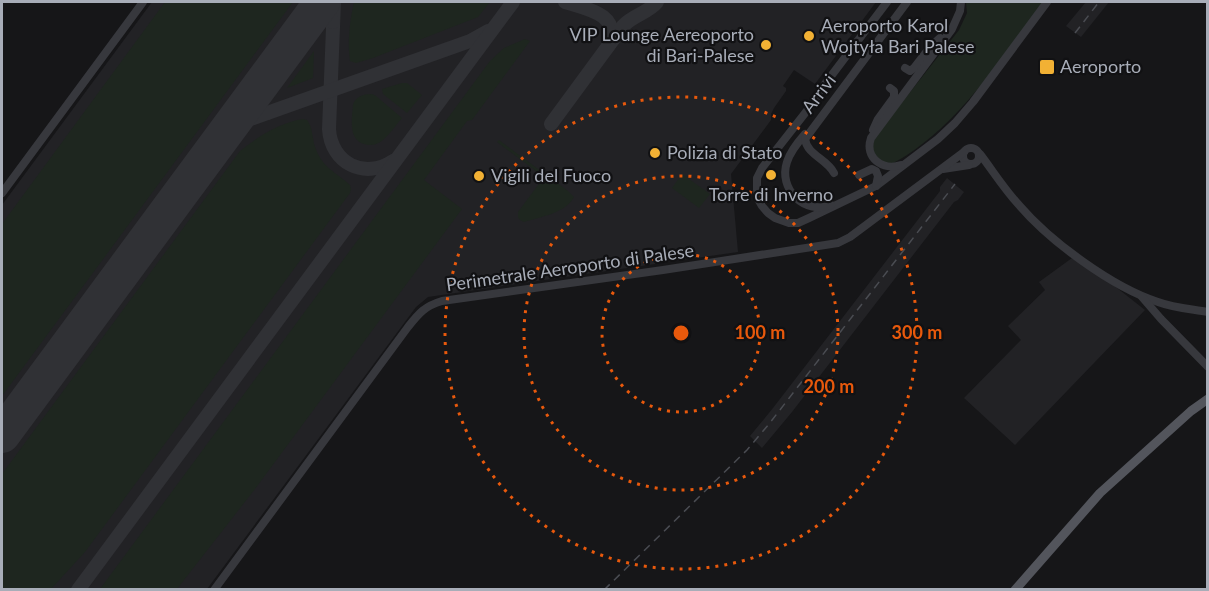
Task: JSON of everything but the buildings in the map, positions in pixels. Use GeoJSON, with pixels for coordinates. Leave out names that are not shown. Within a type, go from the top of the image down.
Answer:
{"type":"FeatureCollection","features":[{"type":"Feature","properties":{"kind":"main road"},"geometry":{"type":"LineString","coordinates":[[1015,590],[1100,493],[1191,411],[1208,399]]}},
{"type":"Feature","properties":{"kind":"street"},"geometry":{"type":"LineString","coordinates":[[2,193],[143,2]]}},
{"type":"Feature","properties":{"kind":"street"},"geometry":{"type":"LineString","coordinates":[[887,2],[762,168],[758,178],[758,199],[768,213],[783,222],[798,223],[860,194],[876,186],[911,160],[955,123],[1047,2]]}},
{"type":"Feature","properties":{"kind":"street","name":"Arrivi"},"geometry":{"type":"LineString","coordinates":[[834,173],[830,166],[809,150],[805,139],[907,2]]}},
{"type":"Feature","properties":{"kind":"street"},"geometry":{"type":"LineString","coordinates":[[871,138],[952,29],[960,11],[961,2]]}},
{"type":"Feature","properties":{"kind":"street"},"geometry":{"type":"LineString","coordinates":[[905,68],[910,71],[914,68],[957,19]]}},
{"type":"Feature","properties":{"kind":"street"},"geometry":{"type":"LineString","coordinates":[[890,88],[894,91],[894,97],[878,119],[869,142],[872,155],[878,163],[893,167],[911,160]]}},
{"type":"Feature","properties":{"kind":"street","name":"Arrivi"},"geometry":{"type":"LineString","coordinates":[[821,112],[794,148],[786,163],[785,179],[792,194],[798,201],[815,207],[825,207],[860,194]]}},
{"type":"Feature","properties":{"kind":"street"},"geometry":{"type":"LineString","coordinates":[[992,172],[971,165],[964,160],[964,152],[973,148],[977,150],[1019,206],[1062,245],[1099,272],[1141,296],[1159,303],[1208,312]]}},
{"type":"Feature","properties":{"kind":"street","name":"Perimetrale Aeroporto di Palese"},"geometry":{"type":"LineString","coordinates":[[214,590],[408,327],[419,313],[432,304],[838,243],[964,152]]}},
{"type":"Feature","properties":{"kind":"street"},"geometry":{"type":"LineString","coordinates":[[971,165],[978,162],[980,154]]}},
{"type":"Feature","properties":{"kind":"street","name":"Perimetrale Aeroporto di Palese"},"geometry":{"type":"LineString","coordinates":[[939,170],[971,165]]}},
{"type":"Feature","properties":{"kind":"street"},"geometry":{"type":"LineString","coordinates":[[859,175],[872,169],[876,171],[878,176],[876,186]]}},
{"type":"Feature","properties":{"kind":"street"},"geometry":{"type":"LineString","coordinates":[[1141,296],[1208,367]]}},
{"type":"Feature","properties":{"kind":"shaded area"},"geometry":{"type":"Polygon","coordinates":[[[152,2],[876,2],[815,84],[794,70],[783,86],[786,91],[774,108],[771,120],[731,174],[738,252],[668,262],[663,248],[655,250],[657,260],[655,264],[428,297],[416,307],[207,589],[2,590],[2,205],[152,2]]]}},
{"type":"Feature","properties":{"kind":"shaded area"},"geometry":{"type":"Polygon","coordinates":[[[165,2],[293,2],[2,396],[2,224],[165,2]]]}},
{"type":"Feature","properties":{"kind":"shaded area"},"geometry":{"type":"Polygon","coordinates":[[[354,2],[490,2],[478,17],[356,63],[350,61],[349,46],[354,2]]]}},
{"type":"Feature","properties":{"kind":"shaded area"},"geometry":{"type":"Polygon","coordinates":[[[966,2],[1044,2],[978,89],[940,129],[897,161],[883,163],[872,152],[874,138],[959,30],[967,13],[966,2]]]}},
{"type":"Feature","properties":{"kind":"shaded area"},"geometry":{"type":"Polygon","coordinates":[[[1086,2],[1109,2],[1081,37],[1066,26],[1086,2]]]}},
{"type":"Feature","properties":{"kind":"shaded area"},"geometry":{"type":"Polygon","coordinates":[[[525,39],[530,41],[424,180],[462,209],[255,489],[177,589],[100,589],[490,61],[504,48],[525,39]]]}},
{"type":"Feature","properties":{"kind":"shaded area"},"geometry":{"type":"Polygon","coordinates":[[[314,51],[313,78],[287,88],[314,51]]]}},
{"type":"Feature","properties":{"kind":"shaded area"},"geometry":{"type":"Polygon","coordinates":[[[407,83],[422,95],[407,113],[383,94],[382,89],[407,83]]]}},
{"type":"Feature","properties":{"kind":"shaded area"},"geometry":{"type":"Polygon","coordinates":[[[372,94],[402,118],[383,140],[369,145],[355,138],[352,116],[356,100],[363,95],[372,94]]]}},
{"type":"Feature","properties":{"kind":"shaded area"},"geometry":{"type":"Polygon","coordinates":[[[303,119],[309,123],[318,154],[330,169],[350,185],[350,193],[85,552],[51,589],[2,589],[2,474],[240,151],[270,131],[303,119]]]}},
{"type":"Feature","properties":{"kind":"shaded area"},"geometry":{"type":"Polygon","coordinates":[[[499,140],[568,191],[574,197],[570,202],[552,214],[524,222],[520,220],[518,212],[544,177],[497,142],[499,140]]]}},
{"type":"Feature","properties":{"kind":"shaded area"},"geometry":{"type":"Polygon","coordinates":[[[682,174],[710,194],[699,208],[672,188],[682,174]]]}},
{"type":"Feature","properties":{"kind":"shaded area"},"geometry":{"type":"Polygon","coordinates":[[[947,178],[964,192],[762,448],[750,436],[940,191],[940,187],[947,178]]]}},
{"type":"Feature","properties":{"kind":"shaded area"},"geometry":{"type":"Polygon","coordinates":[[[1072,258],[1112,284],[1145,310],[1015,445],[964,398],[1021,340],[1008,326],[1045,290],[1039,282],[1072,258]]]}},
{"type":"Feature","properties":{"kind":"taxiway"},"geometry":{"type":"LineString","coordinates":[[334,2],[329,129],[331,141],[342,159],[351,165],[371,169],[393,161]]}},
{"type":"Feature","properties":{"kind":"taxiway"},"geometry":{"type":"LineString","coordinates":[[78,590],[513,2]]}},
{"type":"Feature","properties":{"kind":"taxiway"},"geometry":{"type":"LineString","coordinates":[[565,2],[600,14],[610,26],[609,45]]}},
{"type":"Feature","properties":{"kind":"taxiway"},"geometry":{"type":"LineString","coordinates":[[551,124],[623,26],[657,2]]}},
{"type":"Feature","properties":{"kind":"taxiway"},"geometry":{"type":"LineString","coordinates":[[310,17],[323,14],[333,22]]}},
{"type":"Feature","properties":{"kind":"taxiway"},"geometry":{"type":"LineString","coordinates":[[223,136],[237,124],[470,41],[488,31]]}},
{"type":"Feature","properties":{"kind":"taxiway"},"geometry":{"type":"LineString","coordinates":[[255,92],[254,106],[259,111],[267,113]]}},
{"type":"Feature","properties":{"kind":"runway"},"geometry":{"type":"LineString","coordinates":[[2,435],[322,2]]}},
{"type":"Feature","properties":{"kind":"railway"},"geometry":{"type":"LineString","coordinates":[[1075,33],[1099,2]]}},
{"type":"Feature","properties":{"kind":"railway"},"geometry":{"type":"LineString","coordinates":[[604,590],[747,450],[955,184]]}},
{"type":"Feature","properties":{"kind":"place","name":"Aeroporto Karol Wojtyła Bari Palese"},"geometry":{"type":"Point","coordinates":[809,36]}},
{"type":"Feature","properties":{"kind":"place","name":"VIP Lounge Aereoporto di Bari-Palese"},"geometry":{"type":"Point","coordinates":[766,45]}},
{"type":"Feature","properties":{"kind":"place","name":"Aeroporto"},"geometry":{"type":"Point","coordinates":[1047,67]}},
{"type":"Feature","properties":{"kind":"place","name":"Polizia di Stato"},"geometry":{"type":"Point","coordinates":[655,153]}},
{"type":"Feature","properties":{"kind":"place","name":"Torre di Inverno"},"geometry":{"type":"Point","coordinates":[771,175]}},
{"type":"Feature","properties":{"kind":"place","name":"Vigili del Fuoco"},"geometry":{"type":"Point","coordinates":[479,176]}}]}
